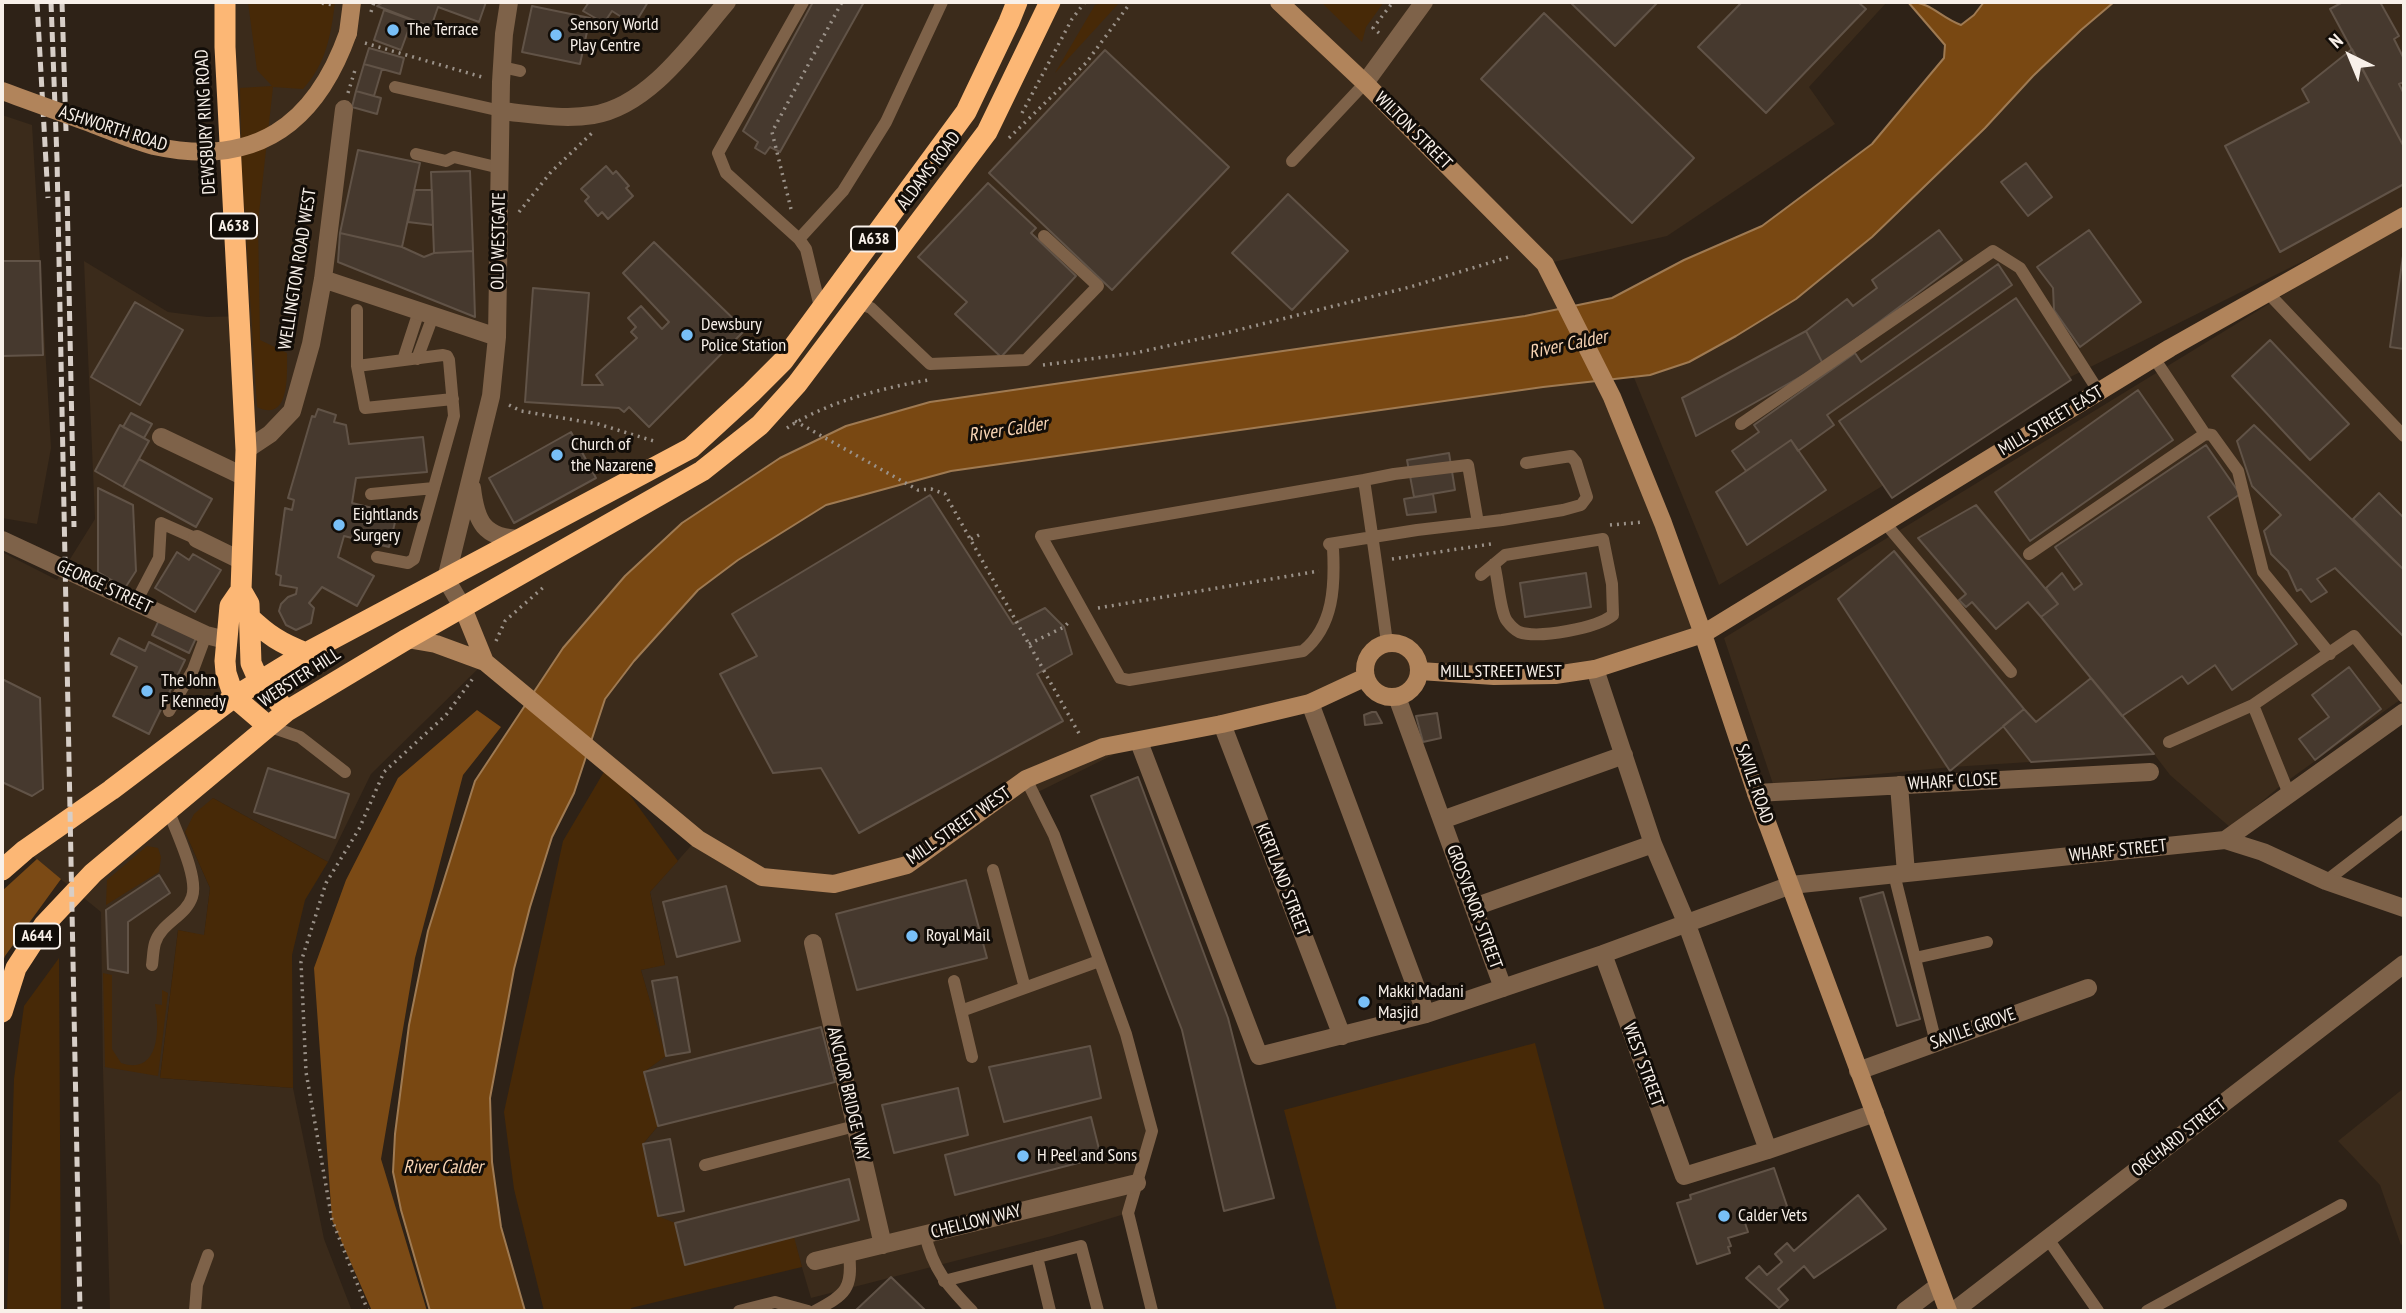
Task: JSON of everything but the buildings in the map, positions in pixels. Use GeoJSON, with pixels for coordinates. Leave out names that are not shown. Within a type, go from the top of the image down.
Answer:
{"type":"FeatureCollection","features":[{"type":"Feature","properties":{"kind":"highway","name":"DEWSBURY RING ROAD"},"geometry":{"type":"LineString","coordinates":[[225,2],[225,47],[246,450]]}},
{"type":"Feature","properties":{"kind":"highway","name":"ALDAMS ROAD"},"geometry":{"type":"LineString","coordinates":[[691,448],[783,361],[821,311],[966,112],[1017,2]]}},
{"type":"Feature","properties":{"kind":"highway","name":"ALDAMS ROAD"},"geometry":{"type":"LineString","coordinates":[[702,471],[760,425],[797,384],[987,132],[1050,2]]}},
{"type":"Feature","properties":{"kind":"highway","name":"WEBSTER HILL"},"geometry":{"type":"LineString","coordinates":[[2,870],[25,850],[259,681],[306,653],[691,448]]}},
{"type":"Feature","properties":{"kind":"highway","name":"A638"},"geometry":{"type":"LineString","coordinates":[[246,450],[241,590],[249,604],[251,663],[259,681],[287,711]]}},
{"type":"Feature","properties":{"kind":"highway","name":"WEBSTER HILL"},"geometry":{"type":"LineString","coordinates":[[2,1012],[16,968],[44,925],[93,873],[287,711],[407,639],[702,471]]}},
{"type":"Feature","properties":{"kind":"highway","name":"A638"},"geometry":{"type":"LineString","coordinates":[[234,697],[216,637],[230,606],[241,590]]}},
{"type":"Feature","properties":{"kind":"highway"},"geometry":{"type":"LineString","coordinates":[[248,616],[281,644],[306,653]]}},
{"type":"Feature","properties":{"kind":"highway"},"geometry":{"type":"LineString","coordinates":[[234,697],[268,726]]}},
{"type":"Feature","properties":{"kind":"street","name":"OLD WESTGATE"},"geometry":{"type":"LineString","coordinates":[[446,579],[491,396],[497,337],[501,75],[509,2]]}},
{"type":"Feature","properties":{"kind":"street"},"geometry":{"type":"LineString","coordinates":[[500,111],[566,117],[594,115],[623,105],[649,88],[727,2]]}},
{"type":"Feature","properties":{"kind":"street","name":"WILTON STREET"},"geometry":{"type":"LineString","coordinates":[[1279,2],[1365,83],[1545,264]]}},
{"type":"Feature","properties":{"kind":"street"},"geometry":{"type":"LineString","coordinates":[[1365,83],[1424,2]]}},
{"type":"Feature","properties":{"kind":"street","name":"ASHWORTH ROAD"},"geometry":{"type":"LineString","coordinates":[[2,91],[152,145],[192,152],[241,148],[269,139],[299,116],[323,89],[356,37],[353,4]]}},
{"type":"Feature","properties":{"kind":"street","name":"WELLINGTON ROAD WEST"},"geometry":{"type":"LineString","coordinates":[[246,450],[271,434],[292,411],[311,344],[323,279],[344,108]]}},
{"type":"Feature","properties":{"kind":"street","name":"MILL STREET EAST"},"geometry":{"type":"LineString","coordinates":[[1703,634],[2154,358],[2404,216]]}},
{"type":"Feature","properties":{"kind":"street","name":"SAVILE ROAD"},"geometry":{"type":"LineString","coordinates":[[1545,264],[1612,397],[1663,523],[1756,793],[1948,1311]]}},
{"type":"Feature","properties":{"kind":"street"},"geometry":{"type":"LineString","coordinates":[[323,279],[497,337]]}},
{"type":"Feature","properties":{"kind":"street"},"geometry":{"type":"LineString","coordinates":[[161,437],[245,477]]}},
{"type":"Feature","properties":{"kind":"street","name":"OLD WESTGATE"},"geometry":{"type":"LineString","coordinates":[[471,478],[478,519],[490,532],[503,539],[520,540]]}},
{"type":"Feature","properties":{"kind":"street"},"geometry":{"type":"LineString","coordinates":[[197,538],[242,561]]}},
{"type":"Feature","properties":{"kind":"street","name":"GEORGE STREET"},"geometry":{"type":"LineString","coordinates":[[2,540],[216,637]]}},
{"type":"Feature","properties":{"kind":"street"},"geometry":{"type":"LineString","coordinates":[[446,579],[463,608]]}},
{"type":"Feature","properties":{"kind":"street","name":"MILL STREET WEST"},"geometry":{"type":"LineString","coordinates":[[463,608],[485,662]]}},
{"type":"Feature","properties":{"kind":"street","name":"MILL STREET WEST"},"geometry":{"type":"LineString","coordinates":[[1420,671],[1494,676],[1555,675],[1595,669],[1703,634]]}},
{"type":"Feature","properties":{"kind":"street","name":"MILL STREET WEST"},"geometry":{"type":"LineString","coordinates":[[407,639],[436,644],[485,662],[698,839],[762,877],[834,884],[906,865],[1026,779],[1103,747],[1139,742],[1310,703],[1366,677]]}},
{"type":"Feature","properties":{"kind":"street"},"geometry":{"type":"LineString","coordinates":[[1387,643],[1372,652],[1365,668],[1366,677],[1369,684],[1380,694],[1398,697]]}},
{"type":"Feature","properties":{"kind":"street","name":"MILL STREET WEST"},"geometry":{"type":"LineString","coordinates":[[1387,643],[1403,645],[1410,649],[1416,656],[1420,671],[1411,690],[1398,697]]}},
{"type":"Feature","properties":{"kind":"street"},"geometry":{"type":"LineString","coordinates":[[1595,669],[1653,844],[1686,922],[1768,1150],[1875,1113]]}},
{"type":"Feature","properties":{"kind":"street","name":"GROSVENOR STREET"},"geometry":{"type":"LineString","coordinates":[[1398,697],[1503,988],[1791,885]]}},
{"type":"Feature","properties":{"kind":"street"},"geometry":{"type":"LineString","coordinates":[[1310,703],[1426,1014]]}},
{"type":"Feature","properties":{"kind":"street","name":"WHARF STREET"},"geometry":{"type":"LineString","coordinates":[[1791,885],[2225,840],[2404,712]]}},
{"type":"Feature","properties":{"kind":"street","name":"KERTLAND STREET"},"geometry":{"type":"LineString","coordinates":[[1222,724],[1342,1036]]}},
{"type":"Feature","properties":{"kind":"street"},"geometry":{"type":"LineString","coordinates":[[1139,742],[1259,1056],[1426,1014],[1503,988]]}},
{"type":"Feature","properties":{"kind":"street"},"geometry":{"type":"LineString","coordinates":[[1442,820],[1624,755]]}},
{"type":"Feature","properties":{"kind":"street","name":"WHARF CLOSE"},"geometry":{"type":"LineString","coordinates":[[1756,793],[2150,772]]}},
{"type":"Feature","properties":{"kind":"street"},"geometry":{"type":"LineString","coordinates":[[1899,785],[1900,873]]}},
{"type":"Feature","properties":{"kind":"street"},"geometry":{"type":"LineString","coordinates":[[2225,840],[2263,852],[2326,881],[2404,908]]}},
{"type":"Feature","properties":{"kind":"street"},"geometry":{"type":"LineString","coordinates":[[1474,908],[1653,844]]}},
{"type":"Feature","properties":{"kind":"street","name":"ANCHOR BRIDGE WAY"},"geometry":{"type":"LineString","coordinates":[[813,943],[883,1245]]}},
{"type":"Feature","properties":{"kind":"street","name":"WEST STREET"},"geometry":{"type":"LineString","coordinates":[[1603,954],[1684,1177],[1768,1150]]}},
{"type":"Feature","properties":{"kind":"street","name":"ORCHARD STREET"},"geometry":{"type":"LineString","coordinates":[[1954,1311],[2404,964]]}},
{"type":"Feature","properties":{"kind":"street","name":"SAVILE GROVE"},"geometry":{"type":"LineString","coordinates":[[1858,1071],[2088,988]]}},
{"type":"Feature","properties":{"kind":"street","name":"CHELLOW WAY"},"geometry":{"type":"LineString","coordinates":[[815,1261],[1137,1183]]}},
{"type":"Feature","properties":{"kind":"street"},"geometry":{"type":"LineString","coordinates":[[1905,1311],[1938,1286]]}},
{"type":"Feature","properties":{"kind":"lane"},"geometry":{"type":"LineString","coordinates":[[803,2],[718,153],[726,173],[799,239],[806,249],[821,311]]}},
{"type":"Feature","properties":{"kind":"lane"},"geometry":{"type":"LineString","coordinates":[[799,239],[843,191],[886,122],[942,2]]}},
{"type":"Feature","properties":{"kind":"lane"},"geometry":{"type":"LineString","coordinates":[[501,75],[520,71]]}},
{"type":"Feature","properties":{"kind":"lane"},"geometry":{"type":"LineString","coordinates":[[1292,161],[1365,83]]}},
{"type":"Feature","properties":{"kind":"lane"},"geometry":{"type":"LineString","coordinates":[[395,87],[500,111]]}},
{"type":"Feature","properties":{"kind":"lane"},"geometry":{"type":"LineString","coordinates":[[416,154],[446,160],[454,157],[500,169]]}},
{"type":"Feature","properties":{"kind":"lane"},"geometry":{"type":"LineString","coordinates":[[858,303],[871,308],[930,365],[1026,360],[1098,286],[1044,236]]}},
{"type":"Feature","properties":{"kind":"lane"},"geometry":{"type":"LineString","coordinates":[[1741,425],[1993,251],[2020,268],[2099,392]]}},
{"type":"Feature","properties":{"kind":"lane"},"geometry":{"type":"LineString","coordinates":[[2268,293],[2404,436]]}},
{"type":"Feature","properties":{"kind":"lane"},"geometry":{"type":"LineString","coordinates":[[358,310],[357,366],[365,408],[453,399]]}},
{"type":"Feature","properties":{"kind":"lane"},"geometry":{"type":"LineString","coordinates":[[410,359],[426,314]]}},
{"type":"Feature","properties":{"kind":"lane"},"geometry":{"type":"LineString","coordinates":[[357,366],[447,356],[453,399],[454,416],[414,559],[408,564],[377,557]]}},
{"type":"Feature","properties":{"kind":"lane"},"geometry":{"type":"LineString","coordinates":[[2154,358],[2206,434]]}},
{"type":"Feature","properties":{"kind":"lane"},"geometry":{"type":"LineString","coordinates":[[2029,554],[2206,434],[2212,435],[2238,471],[2263,572],[2330,654]]}},
{"type":"Feature","properties":{"kind":"lane"},"geometry":{"type":"LineString","coordinates":[[1478,523],[1468,465],[1394,474],[1041,536],[1120,678],[1129,680],[1303,651],[1317,638],[1324,624],[1335,585],[1333,548],[1329,544],[1417,530],[1478,523],[1563,510],[1581,505],[1587,497],[1576,462],[1571,456],[1526,463]]}},
{"type":"Feature","properties":{"kind":"lane"},"geometry":{"type":"LineString","coordinates":[[1364,480],[1387,643]]}},
{"type":"Feature","properties":{"kind":"lane"},"geometry":{"type":"LineString","coordinates":[[371,494],[434,488]]}},
{"type":"Feature","properties":{"kind":"lane"},"geometry":{"type":"LineString","coordinates":[[136,602],[159,558],[161,523],[197,538]]}},
{"type":"Feature","properties":{"kind":"lane"},"geometry":{"type":"LineString","coordinates":[[1885,523],[2011,672]]}},
{"type":"Feature","properties":{"kind":"lane"},"geometry":{"type":"LineString","coordinates":[[1481,575],[1494,564],[1505,555],[1603,538],[1612,584],[1613,615],[1604,622],[1583,628],[1534,634],[1517,632],[1505,619],[1494,564]]}},
{"type":"Feature","properties":{"kind":"lane"},"geometry":{"type":"LineString","coordinates":[[2169,742],[2253,705],[2354,636],[2404,697]]}},
{"type":"Feature","properties":{"kind":"lane"},"geometry":{"type":"LineString","coordinates":[[169,711],[216,637]]}},
{"type":"Feature","properties":{"kind":"lane"},"geometry":{"type":"LineString","coordinates":[[2253,705],[2289,794]]}},
{"type":"Feature","properties":{"kind":"lane"},"geometry":{"type":"LineString","coordinates":[[287,711],[300,737]]}},
{"type":"Feature","properties":{"kind":"lane"},"geometry":{"type":"LineString","coordinates":[[268,726],[300,737],[345,772]]}},
{"type":"Feature","properties":{"kind":"lane"},"geometry":{"type":"LineString","coordinates":[[1026,779],[1054,835],[1126,1034],[1152,1131],[1128,1213],[1152,1311]]}},
{"type":"Feature","properties":{"kind":"lane"},"geometry":{"type":"LineString","coordinates":[[152,965],[159,935],[188,904],[194,885],[168,809]]}},
{"type":"Feature","properties":{"kind":"lane"},"geometry":{"type":"LineString","coordinates":[[2326,881],[2404,821]]}},
{"type":"Feature","properties":{"kind":"lane"},"geometry":{"type":"LineString","coordinates":[[993,870],[1025,988]]}},
{"type":"Feature","properties":{"kind":"lane"},"geometry":{"type":"LineString","coordinates":[[1900,873],[1915,958],[1936,1043]]}},
{"type":"Feature","properties":{"kind":"lane"},"geometry":{"type":"LineString","coordinates":[[1915,958],[1987,942]]}},
{"type":"Feature","properties":{"kind":"lane"},"geometry":{"type":"LineString","coordinates":[[961,1011],[1099,961]]}},
{"type":"Feature","properties":{"kind":"lane"},"geometry":{"type":"LineString","coordinates":[[954,981],[972,1057]]}},
{"type":"Feature","properties":{"kind":"lane"},"geometry":{"type":"LineString","coordinates":[[705,1164],[855,1126]]}},
{"type":"Feature","properties":{"kind":"lane"},"geometry":{"type":"LineString","coordinates":[[2147,1311],[2341,1205]]}},
{"type":"Feature","properties":{"kind":"lane"},"geometry":{"type":"LineString","coordinates":[[925,1234],[930,1255],[944,1280],[972,1311]]}},
{"type":"Feature","properties":{"kind":"lane"},"geometry":{"type":"LineString","coordinates":[[2048,1239],[2098,1311]]}},
{"type":"Feature","properties":{"kind":"lane"},"geometry":{"type":"LineString","coordinates":[[944,1280],[1081,1246],[1098,1311]]}},
{"type":"Feature","properties":{"kind":"lane"},"geometry":{"type":"LineString","coordinates":[[815,1311],[832,1302],[848,1286],[852,1276],[849,1253]]}},
{"type":"Feature","properties":{"kind":"lane"},"geometry":{"type":"LineString","coordinates":[[195,1311],[197,1284],[208,1255]]}},
{"type":"Feature","properties":{"kind":"lane"},"geometry":{"type":"LineString","coordinates":[[1037,1257],[1050,1311]]}},
{"type":"Feature","properties":{"kind":"lane"},"geometry":{"type":"LineString","coordinates":[[738,1311],[775,1302],[808,1311]]}},
{"type":"Feature","properties":{"kind":"path"},"geometry":{"type":"LineString","coordinates":[[799,239],[772,132],[842,2]]}},
{"type":"Feature","properties":{"kind":"path"},"geometry":{"type":"LineString","coordinates":[[1007,140],[1086,63],[1131,2]]}},
{"type":"Feature","properties":{"kind":"path"},"geometry":{"type":"LineString","coordinates":[[1393,2],[1373,28],[1393,45]]}},
{"type":"Feature","properties":{"kind":"path"},"geometry":{"type":"LineString","coordinates":[[356,37],[501,75]]}},
{"type":"Feature","properties":{"kind":"path"},"geometry":{"type":"LineString","coordinates":[[516,216],[551,172],[591,134],[594,115]]}},
{"type":"Feature","properties":{"kind":"path"},"geometry":{"type":"LineString","coordinates":[[1042,366],[1135,352],[1226,333],[1409,287],[1515,255],[1505,246]]}},
{"type":"Feature","properties":{"kind":"path"},"geometry":{"type":"LineString","coordinates":[[786,428],[823,408],[902,385],[940,378]]}},
{"type":"Feature","properties":{"kind":"path"},"geometry":{"type":"LineString","coordinates":[[491,396],[521,411],[598,424],[664,444]]}},
{"type":"Feature","properties":{"kind":"path"},"geometry":{"type":"LineString","coordinates":[[803,427],[918,490],[931,489],[945,494],[1090,753]]}},
{"type":"Feature","properties":{"kind":"path"},"geometry":{"type":"LineString","coordinates":[[971,539],[983,533]]}},
{"type":"Feature","properties":{"kind":"path"},"geometry":{"type":"LineString","coordinates":[[368,1311],[332,1220],[306,1072],[301,962],[326,883],[359,829],[384,772],[446,715],[485,662],[505,621],[549,583]]}},
{"type":"Feature","properties":{"kind":"shaded area"},"geometry":{"type":"Polygon","coordinates":[[[235,2],[1887,2],[1809,87],[1835,124],[1667,236],[1545,264],[1612,397],[1703,634],[1595,669],[1418,678],[1411,690],[1392,697],[1380,694],[1369,684],[1310,703],[1139,742],[1036,793],[1061,845],[1152,1131],[1128,1213],[1052,1236],[811,1298],[793,1237],[685,1265],[658,1216],[643,1144],[658,1126],[644,1072],[665,1056],[641,970],[665,964],[650,892],[697,839],[485,662],[371,774],[328,862],[213,798],[185,832],[210,888],[204,936],[178,930],[160,1078],[293,1088],[324,1239],[352,1311],[110,1311],[101,912],[25,850],[2,870],[2,552],[57,580],[95,519],[84,261],[168,312],[207,317],[247,316],[234,48],[235,2]]]}},
{"type":"Feature","properties":{"kind":"shaded area"},"geometry":{"type":"Polygon","coordinates":[[[248,2],[335,2],[326,48],[311,79],[303,89],[273,87],[258,222],[260,340],[287,353],[287,373],[281,403],[268,410],[257,407],[242,169],[240,88],[272,86],[257,70],[248,2]]]}},
{"type":"Feature","properties":{"kind":"shaded area"},"geometry":{"type":"Polygon","coordinates":[[[1120,2],[1055,73],[1095,5],[1120,2]]]}},
{"type":"Feature","properties":{"kind":"shaded area"},"geometry":{"type":"Polygon","coordinates":[[[1321,2],[1384,2],[1366,27],[1362,42],[1321,2]]]}},
{"type":"Feature","properties":{"kind":"shaded area"},"geometry":{"type":"Polygon","coordinates":[[[2081,2],[2404,2],[2404,211],[2026,399],[1719,585],[1621,346],[2081,2]]]}},
{"type":"Feature","properties":{"kind":"shaded area"},"geometry":{"type":"Polygon","coordinates":[[[2,115],[32,125],[51,448],[37,524],[2,518],[2,115]]]}},
{"type":"Feature","properties":{"kind":"shaded area"},"geometry":{"type":"Polygon","coordinates":[[[2404,221],[2404,697],[2279,787],[2231,828],[2170,775],[2154,754],[1952,767],[1773,784],[1724,638],[2404,221]]]}},
{"type":"Feature","properties":{"kind":"shaded area"},"geometry":{"type":"Polygon","coordinates":[[[477,710],[501,727],[463,775],[415,958],[381,1159],[427,1311],[372,1311],[332,1220],[314,968],[346,880],[398,778],[477,710]]]}},
{"type":"Feature","properties":{"kind":"shaded area"},"geometry":{"type":"Polygon","coordinates":[[[608,765],[678,861],[650,892],[665,965],[641,970],[666,1056],[644,1072],[658,1126],[643,1144],[658,1216],[675,1223],[685,1264],[794,1237],[802,1267],[631,1308],[632,1311],[544,1311],[514,1189],[504,1112],[563,841],[608,765]]]}},
{"type":"Feature","properties":{"kind":"shaded area"},"geometry":{"type":"Polygon","coordinates":[[[213,798],[328,862],[305,900],[292,955],[293,1088],[160,1078],[178,930],[204,935],[210,888],[185,832],[194,814],[213,798]]]}},
{"type":"Feature","properties":{"kind":"shaded area"},"geometry":{"type":"Polygon","coordinates":[[[147,846],[158,848],[161,857],[159,872],[106,905],[107,880],[147,846]]]}},
{"type":"Feature","properties":{"kind":"shaded area"},"geometry":{"type":"Polygon","coordinates":[[[37,859],[61,879],[2,964],[2,891],[37,859]]]}},
{"type":"Feature","properties":{"kind":"shaded area"},"geometry":{"type":"Polygon","coordinates":[[[59,958],[61,1311],[7,1311],[14,1079],[24,1006],[59,958]]]}},
{"type":"Feature","properties":{"kind":"shaded area"},"geometry":{"type":"Polygon","coordinates":[[[103,973],[112,975],[112,1049],[121,1063],[134,1065],[143,1063],[150,1057],[156,1037],[155,1004],[162,1005],[162,990],[168,993],[158,1076],[105,1067],[103,973]]]}},
{"type":"Feature","properties":{"kind":"shaded area"},"geometry":{"type":"Polygon","coordinates":[[[1535,1043],[1605,1311],[1337,1311],[1284,1110],[1535,1043]]]}},
{"type":"Feature","properties":{"kind":"shaded area"},"geometry":{"type":"Polygon","coordinates":[[[2404,1088],[2404,1243],[2401,1245],[2380,1185],[2338,1141],[2404,1088]]]}},
{"type":"Feature","properties":{"kind":"water","name":"River Calder"},"geometry":{"type":"Polygon","coordinates":[[[1908,2],[1930,7],[1961,25],[1974,15],[1984,2],[2114,2],[2033,76],[1985,128],[1872,237],[1796,299],[1689,362],[1650,375],[1543,387],[951,471],[826,505],[738,560],[698,590],[634,661],[605,699],[574,793],[552,837],[514,969],[490,1098],[492,1162],[501,1227],[525,1311],[430,1311],[393,1172],[395,1134],[409,1025],[428,931],[475,781],[563,648],[625,576],[682,523],[780,458],[846,426],[930,402],[1525,316],[1612,298],[1684,260],[1762,226],[1872,144],[1944,58],[1945,45],[1908,2]]]}},
{"type":"Feature","properties":{"kind":"railway"},"geometry":{"type":"LineString","coordinates":[[37,2],[48,198]]}},
{"type":"Feature","properties":{"kind":"railway"},"geometry":{"type":"LineString","coordinates":[[51,2],[57,159],[80,1311]]}},
{"type":"Feature","properties":{"kind":"railway"},"geometry":{"type":"LineString","coordinates":[[62,2],[66,131]]}},
{"type":"Feature","properties":{"kind":"railway"},"geometry":{"type":"LineString","coordinates":[[67,191],[74,527]]}},
{"type":"Feature","properties":{"kind":"place","name":"The Terrace"},"geometry":{"type":"Point","coordinates":[393,30]}},
{"type":"Feature","properties":{"kind":"place","name":"Sensory World Play Centre"},"geometry":{"type":"Point","coordinates":[556,35]}},
{"type":"Feature","properties":{"kind":"place","name":"Dewsbury Police Station"},"geometry":{"type":"Point","coordinates":[687,335]}},
{"type":"Feature","properties":{"kind":"place","name":"Church of the Nazarene"},"geometry":{"type":"Point","coordinates":[557,455]}},
{"type":"Feature","properties":{"kind":"place","name":"Eightlands Surgery"},"geometry":{"type":"Point","coordinates":[339,525]}},
{"type":"Feature","properties":{"kind":"place","name":"The John F Kennedy"},"geometry":{"type":"Point","coordinates":[147,691]}},
{"type":"Feature","properties":{"kind":"place","name":"Royal Mail"},"geometry":{"type":"Point","coordinates":[912,936]}},
{"type":"Feature","properties":{"kind":"place","name":"Makki Madani Masjid"},"geometry":{"type":"Point","coordinates":[1364,1002]}},
{"type":"Feature","properties":{"kind":"place","name":"H Peel and Sons"},"geometry":{"type":"Point","coordinates":[1023,1156]}},
{"type":"Feature","properties":{"kind":"place","name":"Calder Vets"},"geometry":{"type":"Point","coordinates":[1724,1216]}}]}
